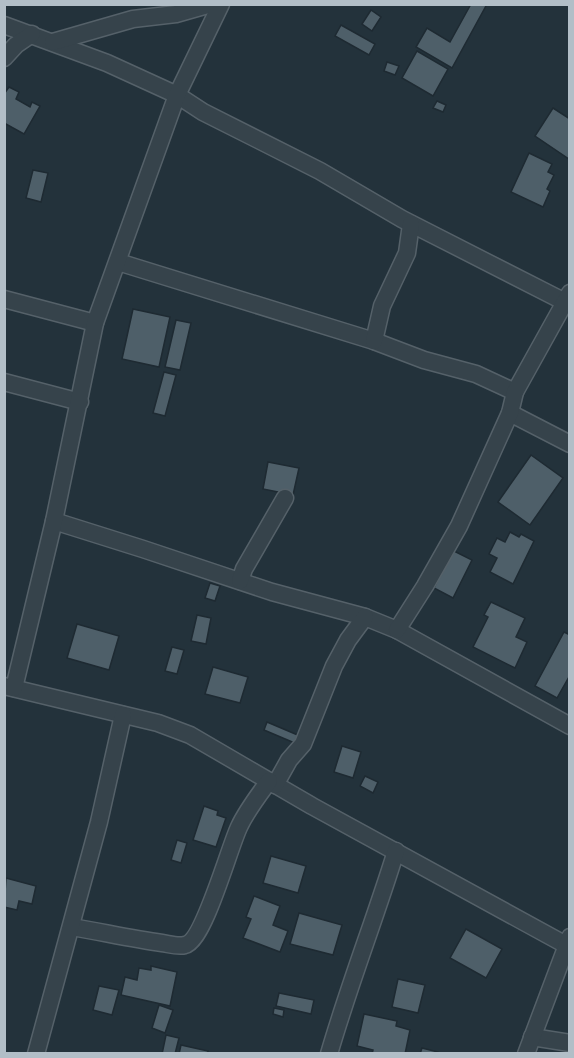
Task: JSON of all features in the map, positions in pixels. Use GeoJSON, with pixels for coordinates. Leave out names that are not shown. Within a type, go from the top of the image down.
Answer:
{"type":"FeatureCollection","features":[{"type":"Feature","properties":{"kind":"street"},"geometry":{"type":"LineString","coordinates":[[53,42],[133,19],[169,15],[211,4]]}},
{"type":"Feature","properties":{"kind":"street"},"geometry":{"type":"LineString","coordinates":[[221,4],[177,95],[96,323],[54,521],[9,687],[158,723],[190,735],[396,851],[568,941],[526,1053]]}},
{"type":"Feature","properties":{"kind":"street"},"geometry":{"type":"LineString","coordinates":[[4,25],[107,63],[177,95],[203,112],[320,171],[411,224],[567,297],[515,392],[510,413],[459,526],[397,630]]}},
{"type":"Feature","properties":{"kind":"street"},"geometry":{"type":"LineString","coordinates":[[4,57],[32,34]]}},
{"type":"Feature","properties":{"kind":"street"},"geometry":{"type":"LineString","coordinates":[[374,341],[382,306],[407,254],[411,224]]}},
{"type":"Feature","properties":{"kind":"street"},"geometry":{"type":"LineString","coordinates":[[118,262],[374,341],[424,360],[476,374],[515,392]]}},
{"type":"Feature","properties":{"kind":"street"},"geometry":{"type":"LineString","coordinates":[[4,299],[96,323]]}},
{"type":"Feature","properties":{"kind":"street"},"geometry":{"type":"LineString","coordinates":[[4,382],[80,402]]}},
{"type":"Feature","properties":{"kind":"street"},"geometry":{"type":"LineString","coordinates":[[510,413],[570,444]]}},
{"type":"Feature","properties":{"kind":"street"},"geometry":{"type":"LineString","coordinates":[[240,581],[244,569],[285,498]]}},
{"type":"Feature","properties":{"kind":"street"},"geometry":{"type":"LineString","coordinates":[[54,521],[273,592],[365,617],[397,630],[570,726]]}},
{"type":"Feature","properties":{"kind":"street"},"geometry":{"type":"LineString","coordinates":[[72,927],[157,942],[189,944],[203,925],[230,846],[248,808],[272,783],[303,744],[330,675],[348,640],[365,617]]}},
{"type":"Feature","properties":{"kind":"street"},"geometry":{"type":"LineString","coordinates":[[36,1053],[72,927],[123,715]]}},
{"type":"Feature","properties":{"kind":"street"},"geometry":{"type":"LineString","coordinates":[[329,1053],[353,974],[396,851]]}},
{"type":"Feature","properties":{"kind":"street"},"geometry":{"type":"LineString","coordinates":[[532,1037],[570,1043]]}},
{"type":"Feature","properties":{"kind":"building"},"geometry":{"type":"Polygon","coordinates":[[[471,4],[487,4],[452,68],[416,47],[427,28],[450,42],[471,4]]]}},
{"type":"Feature","properties":{"kind":"building"},"geometry":{"type":"Polygon","coordinates":[[[371,10],[381,17],[372,31],[362,24],[371,10]]]}},
{"type":"Feature","properties":{"kind":"building"},"geometry":{"type":"Polygon","coordinates":[[[341,25],[375,44],[369,55],[335,36],[341,25]]]}},
{"type":"Feature","properties":{"kind":"building"},"geometry":{"type":"Polygon","coordinates":[[[417,51],[448,69],[433,96],[402,78],[417,51]]]}},
{"type":"Feature","properties":{"kind":"building"},"geometry":{"type":"Polygon","coordinates":[[[387,62],[399,66],[395,75],[384,71],[387,62]]]}},
{"type":"Feature","properties":{"kind":"building"},"geometry":{"type":"Polygon","coordinates":[[[9,87],[19,92],[16,99],[30,107],[32,102],[40,106],[24,134],[4,123],[4,94],[9,87]]]}},
{"type":"Feature","properties":{"kind":"building"},"geometry":{"type":"Polygon","coordinates":[[[437,101],[446,105],[443,112],[433,108],[437,101]]]}},
{"type":"Feature","properties":{"kind":"building"},"geometry":{"type":"Polygon","coordinates":[[[553,108],[570,119],[569,159],[535,136],[553,108]]]}},
{"type":"Feature","properties":{"kind":"building"},"geometry":{"type":"Polygon","coordinates":[[[529,153],[552,164],[548,172],[554,175],[547,189],[550,191],[543,207],[511,192],[529,153]]]}},
{"type":"Feature","properties":{"kind":"building"},"geometry":{"type":"Polygon","coordinates":[[[33,170],[48,173],[41,202],[26,198],[33,170]]]}},
{"type":"Feature","properties":{"kind":"building"},"geometry":{"type":"Polygon","coordinates":[[[133,309],[170,317],[159,367],[122,359],[133,309]]]}},
{"type":"Feature","properties":{"kind":"building"},"geometry":{"type":"Polygon","coordinates":[[[176,320],[191,323],[180,370],[165,367],[176,320]]]}},
{"type":"Feature","properties":{"kind":"building"},"geometry":{"type":"Polygon","coordinates":[[[164,372],[176,375],[165,416],[153,413],[164,372]]]}},
{"type":"Feature","properties":{"kind":"building"},"geometry":{"type":"Polygon","coordinates":[[[531,455],[563,478],[530,525],[498,502],[531,455]]]}},
{"type":"Feature","properties":{"kind":"building"},"geometry":{"type":"Polygon","coordinates":[[[268,462],[299,468],[293,495],[263,489],[268,462]]]}},
{"type":"Feature","properties":{"kind":"building"},"geometry":{"type":"Polygon","coordinates":[[[510,532],[519,537],[521,534],[534,541],[513,584],[490,572],[497,558],[489,554],[497,538],[505,542],[510,532]]]}},
{"type":"Feature","properties":{"kind":"building"},"geometry":{"type":"Polygon","coordinates":[[[452,550],[472,560],[453,598],[434,588],[452,550]]]}},
{"type":"Feature","properties":{"kind":"building"},"geometry":{"type":"Polygon","coordinates":[[[210,583],[220,586],[215,601],[205,598],[210,583]]]}},
{"type":"Feature","properties":{"kind":"building"},"geometry":{"type":"Polygon","coordinates":[[[491,602],[525,618],[516,637],[527,642],[515,668],[473,647],[488,617],[484,615],[491,602]]]}},
{"type":"Feature","properties":{"kind":"building"},"geometry":{"type":"Polygon","coordinates":[[[197,615],[211,618],[206,644],[191,641],[197,615]]]}},
{"type":"Feature","properties":{"kind":"building"},"geometry":{"type":"Polygon","coordinates":[[[77,624],[119,636],[109,670],[67,658],[77,624]]]}},
{"type":"Feature","properties":{"kind":"building"},"geometry":{"type":"Polygon","coordinates":[[[564,632],[570,635],[570,675],[557,698],[535,686],[564,632]]]}},
{"type":"Feature","properties":{"kind":"building"},"geometry":{"type":"Polygon","coordinates":[[[172,647],[184,650],[177,674],[165,671],[172,647]]]}},
{"type":"Feature","properties":{"kind":"building"},"geometry":{"type":"Polygon","coordinates":[[[213,667],[248,677],[240,703],[205,694],[213,667]]]}},
{"type":"Feature","properties":{"kind":"building"},"geometry":{"type":"Polygon","coordinates":[[[267,722],[300,736],[297,744],[264,730],[267,722]]]}},
{"type":"Feature","properties":{"kind":"building"},"geometry":{"type":"Polygon","coordinates":[[[342,746],[361,752],[353,778],[334,772],[342,746]]]}},
{"type":"Feature","properties":{"kind":"building"},"geometry":{"type":"Polygon","coordinates":[[[365,776],[378,782],[373,793],[360,786],[365,776]]]}},
{"type":"Feature","properties":{"kind":"building"},"geometry":{"type":"Polygon","coordinates":[[[204,806],[218,811],[217,815],[226,818],[216,847],[193,840],[204,806]]]}},
{"type":"Feature","properties":{"kind":"building"},"geometry":{"type":"Polygon","coordinates":[[[177,840],[187,843],[181,863],[171,860],[177,840]]]}},
{"type":"Feature","properties":{"kind":"building"},"geometry":{"type":"Polygon","coordinates":[[[271,856],[306,866],[298,893],[263,883],[271,856]]]}},
{"type":"Feature","properties":{"kind":"building"},"geometry":{"type":"Polygon","coordinates":[[[6,878],[36,886],[32,904],[19,901],[17,910],[4,907],[6,878]]]}},
{"type":"Feature","properties":{"kind":"building"},"geometry":{"type":"Polygon","coordinates":[[[254,896],[280,906],[273,925],[288,931],[280,952],[243,938],[251,919],[246,917],[254,896]]]}},
{"type":"Feature","properties":{"kind":"building"},"geometry":{"type":"Polygon","coordinates":[[[299,913],[342,925],[333,955],[290,944],[299,913]]]}},
{"type":"Feature","properties":{"kind":"building"},"geometry":{"type":"Polygon","coordinates":[[[466,929],[502,949],[486,978],[450,958],[466,929]]]}},
{"type":"Feature","properties":{"kind":"building"},"geometry":{"type":"Polygon","coordinates":[[[151,966],[177,972],[170,1006],[121,995],[125,977],[137,980],[139,968],[151,970],[151,966]]]}},
{"type":"Feature","properties":{"kind":"building"},"geometry":{"type":"Polygon","coordinates":[[[398,979],[425,985],[418,1013],[392,1007],[398,979]]]}},
{"type":"Feature","properties":{"kind":"building"},"geometry":{"type":"Polygon","coordinates":[[[99,986],[119,990],[112,1015],[93,1010],[99,986]]]}},
{"type":"Feature","properties":{"kind":"building"},"geometry":{"type":"Polygon","coordinates":[[[279,993],[314,1000],[311,1014],[276,1006],[279,993]]]}},
{"type":"Feature","properties":{"kind":"building"},"geometry":{"type":"Polygon","coordinates":[[[159,1005],[173,1010],[165,1033],[152,1028],[159,1005]]]}},
{"type":"Feature","properties":{"kind":"building"},"geometry":{"type":"Polygon","coordinates":[[[274,1008],[284,1010],[283,1017],[273,1014],[274,1008]]]}},
{"type":"Feature","properties":{"kind":"building"},"geometry":{"type":"Polygon","coordinates":[[[364,1014],[397,1021],[396,1026],[410,1030],[405,1054],[372,1054],[373,1050],[357,1046],[364,1014]]]}},
{"type":"Feature","properties":{"kind":"building"},"geometry":{"type":"Polygon","coordinates":[[[166,1035],[179,1038],[175,1054],[162,1054],[166,1035]]]}},
{"type":"Feature","properties":{"kind":"building"},"geometry":{"type":"Polygon","coordinates":[[[181,1045],[208,1051],[207,1054],[179,1054],[181,1045]]]}},
{"type":"Feature","properties":{"kind":"building"},"geometry":{"type":"Polygon","coordinates":[[[422,1048],[438,1052],[438,1054],[420,1054],[422,1048]]]}}]}
